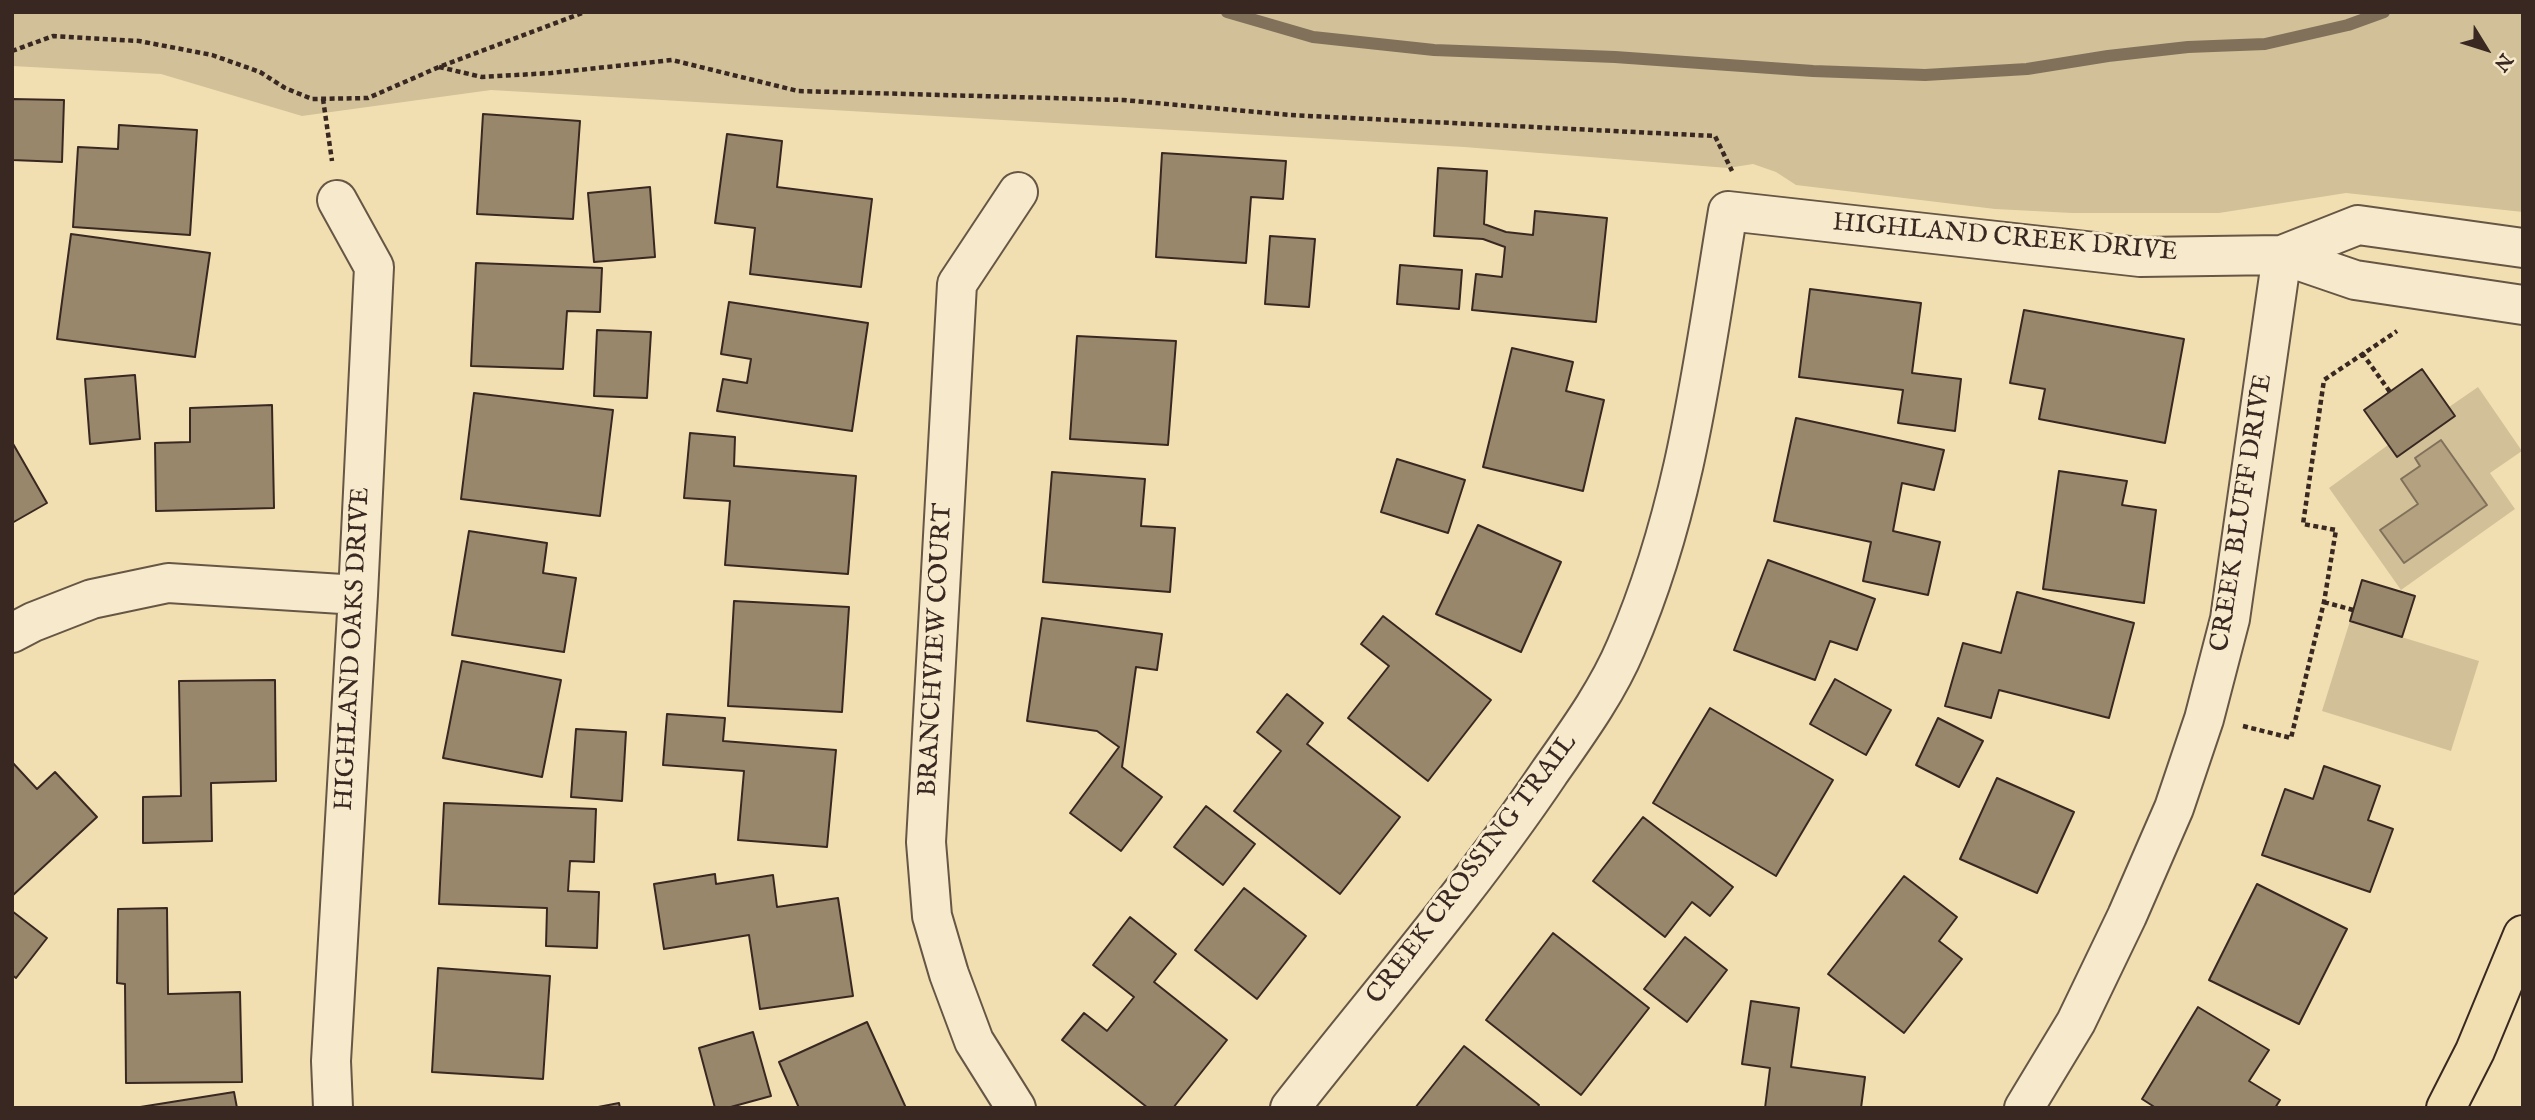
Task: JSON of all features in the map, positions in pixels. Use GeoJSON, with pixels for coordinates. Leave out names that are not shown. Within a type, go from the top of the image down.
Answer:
{"type":"FeatureCollection","features":[{"type":"Feature","properties":{"kind":"main road"},"geometry":{"type":"LineString","coordinates":[[2446,1108],[2474,1051],[2523,935]]}},
{"type":"Feature","properties":{"kind":"street","name":"BRANCHVIEW COURT"},"geometry":{"type":"LineString","coordinates":[[1016,1108],[974,1041],[949,974],[932,916],[926,842],[957,284],[1017,192]]}},
{"type":"Feature","properties":{"kind":"street","name":"HIGHLAND OAKS DRIVE"},"geometry":{"type":"LineString","coordinates":[[333,1108],[331,1061],[358,595],[373,267],[337,200]]}},
{"type":"Feature","properties":{"kind":"street","name":"HIGHLAND CREEK DRIVE"},"geometry":{"type":"LineString","coordinates":[[1728,211],[2140,257],[2283,255],[2355,280],[2523,304]]}},
{"type":"Feature","properties":{"kind":"street","name":"CREEK CROSSING TRAIL"},"geometry":{"type":"LineString","coordinates":[[1290,1108],[1514,825],[1587,718],[1625,650],[1655,575],[1677,498],[1692,428],[1728,211]]}},
{"type":"Feature","properties":{"kind":"street","name":"HIGHLAND CREEK DRIVE"},"geometry":{"type":"LineString","coordinates":[[2283,255],[2358,225],[2523,248]]}},
{"type":"Feature","properties":{"kind":"street","name":"CREEK BLUFF DRIVE"},"geometry":{"type":"LineString","coordinates":[[2024,1108],[2076,1022],[2127,916],[2174,808],[2204,719],[2230,618],[2283,255]]}},
{"type":"Feature","properties":{"kind":"street"},"geometry":{"type":"LineString","coordinates":[[12,633],[92,599],[167,583],[358,595]]}},
{"type":"Feature","properties":{"kind":"path"},"geometry":{"type":"LineString","coordinates":[[12,51],[53,36],[139,40],[212,55],[260,72],[285,88],[312,99],[368,98],[439,66],[584,12]]}},
{"type":"Feature","properties":{"kind":"path"},"geometry":{"type":"LineString","coordinates":[[439,66],[482,77],[551,73],[672,60],[798,91],[1122,100],[1290,114],[1715,136],[1734,176],[1728,211]]}},
{"type":"Feature","properties":{"kind":"path"},"geometry":{"type":"LineString","coordinates":[[323,99],[337,200]]}},
{"type":"Feature","properties":{"kind":"path"},"geometry":{"type":"LineString","coordinates":[[2241,725],[2291,738],[2324,602],[2336,530],[2303,524],[2323,380],[2394,331],[2407,332]]}},
{"type":"Feature","properties":{"kind":"path"},"geometry":{"type":"LineString","coordinates":[[2362,353],[2389,392]]}},
{"type":"Feature","properties":{"kind":"path"},"geometry":{"type":"LineString","coordinates":[[2324,602],[2353,610]]}},
{"type":"Feature","properties":{"kind":"shaded area"},"geometry":{"type":"Polygon","coordinates":[[[12,12],[2523,12],[2523,212],[2346,193],[2219,213],[2072,213],[1995,209],[1796,185],[1776,172],[1753,164],[1728,168],[1464,147],[491,90],[302,116],[161,74],[12,66],[12,12]]]}},
{"type":"Feature","properties":{"kind":"shaded area"},"geometry":{"type":"Polygon","coordinates":[[[2422,369],[2449,407],[2478,387],[2522,451],[2490,473],[2515,509],[2401,590],[2329,488],[2388,445],[2364,410],[2422,369]]]}},
{"type":"Feature","properties":{"kind":"shaded area"},"geometry":{"type":"Polygon","coordinates":[[[2441,440],[2487,505],[2404,563],[2380,530],[2418,504],[2401,479],[2420,466],[2415,458],[2441,440]]]}},
{"type":"Feature","properties":{"kind":"shaded area"},"geometry":{"type":"Polygon","coordinates":[[[2350,621],[2479,661],[2451,751],[2322,711],[2350,621]]]}},
{"type":"Feature","properties":{"kind":"building"},"geometry":{"type":"Polygon","coordinates":[[[12,99],[64,100],[62,162],[12,160],[12,99]]]}},
{"type":"Feature","properties":{"kind":"building"},"geometry":{"type":"Polygon","coordinates":[[[483,114],[580,121],[573,219],[477,214],[483,114]]]}},
{"type":"Feature","properties":{"kind":"building"},"geometry":{"type":"Polygon","coordinates":[[[119,125],[197,130],[190,235],[73,227],[78,147],[118,149],[119,125]]]}},
{"type":"Feature","properties":{"kind":"building"},"geometry":{"type":"Polygon","coordinates":[[[727,134],[782,141],[777,187],[872,199],[861,287],[750,274],[755,228],[715,223],[727,134]]]}},
{"type":"Feature","properties":{"kind":"building"},"geometry":{"type":"Polygon","coordinates":[[[1162,153],[1286,161],[1283,199],[1251,197],[1246,263],[1156,257],[1162,153]]]}},
{"type":"Feature","properties":{"kind":"building"},"geometry":{"type":"Polygon","coordinates":[[[1438,168],[1487,171],[1484,224],[1506,232],[1533,235],[1535,211],[1607,218],[1596,322],[1472,310],[1476,274],[1502,277],[1505,247],[1483,239],[1434,236],[1438,168]]]}},
{"type":"Feature","properties":{"kind":"building"},"geometry":{"type":"Polygon","coordinates":[[[650,187],[655,257],[594,262],[588,193],[650,187]]]}},
{"type":"Feature","properties":{"kind":"building"},"geometry":{"type":"Polygon","coordinates":[[[71,234],[210,253],[195,357],[57,339],[71,234]]]}},
{"type":"Feature","properties":{"kind":"building"},"geometry":{"type":"Polygon","coordinates":[[[1270,236],[1315,239],[1309,307],[1265,304],[1270,236]]]}},
{"type":"Feature","properties":{"kind":"building"},"geometry":{"type":"Polygon","coordinates":[[[476,263],[602,268],[600,312],[567,311],[563,369],[471,366],[476,263]]]}},
{"type":"Feature","properties":{"kind":"building"},"geometry":{"type":"Polygon","coordinates":[[[1400,265],[1462,270],[1459,309],[1397,304],[1400,265]]]}},
{"type":"Feature","properties":{"kind":"building"},"geometry":{"type":"Polygon","coordinates":[[[1810,289],[1921,303],[1912,373],[1961,379],[1955,431],[1898,423],[1903,390],[1799,377],[1810,289]]]}},
{"type":"Feature","properties":{"kind":"building"},"geometry":{"type":"Polygon","coordinates":[[[729,302],[868,323],[852,431],[717,411],[723,379],[747,383],[751,359],[721,354],[729,302]]]}},
{"type":"Feature","properties":{"kind":"building"},"geometry":{"type":"Polygon","coordinates":[[[2024,310],[2184,339],[2165,443],[2039,419],[2045,389],[2010,383],[2024,310]]]}},
{"type":"Feature","properties":{"kind":"building"},"geometry":{"type":"Polygon","coordinates":[[[597,330],[651,332],[647,398],[594,396],[597,330]]]}},
{"type":"Feature","properties":{"kind":"building"},"geometry":{"type":"Polygon","coordinates":[[[1077,336],[1176,341],[1168,445],[1070,439],[1077,336]]]}},
{"type":"Feature","properties":{"kind":"building"},"geometry":{"type":"Polygon","coordinates":[[[1512,348],[1573,362],[1566,391],[1604,400],[1583,491],[1483,467],[1512,348]]]}},
{"type":"Feature","properties":{"kind":"building"},"geometry":{"type":"Polygon","coordinates":[[[2422,369],[2455,416],[2397,457],[2364,410],[2422,369]]]}},
{"type":"Feature","properties":{"kind":"building"},"geometry":{"type":"Polygon","coordinates":[[[135,375],[140,439],[90,444],[85,379],[135,375]]]}},
{"type":"Feature","properties":{"kind":"building"},"geometry":{"type":"Polygon","coordinates":[[[474,393],[613,410],[600,516],[461,499],[474,393]]]}},
{"type":"Feature","properties":{"kind":"building"},"geometry":{"type":"Polygon","coordinates":[[[272,405],[274,508],[156,511],[155,443],[190,442],[190,408],[272,405]]]}},
{"type":"Feature","properties":{"kind":"building"},"geometry":{"type":"Polygon","coordinates":[[[1796,418],[1944,450],[1934,490],[1902,483],[1893,531],[1940,542],[1928,595],[1863,581],[1871,542],[1774,521],[1796,418]]]}},
{"type":"Feature","properties":{"kind":"building"},"geometry":{"type":"Polygon","coordinates":[[[690,433],[735,437],[734,466],[856,476],[848,574],[725,565],[730,501],[684,498],[690,433]]]}},
{"type":"Feature","properties":{"kind":"building"},"geometry":{"type":"Polygon","coordinates":[[[12,442],[47,503],[12,523],[12,442]]]}},
{"type":"Feature","properties":{"kind":"building"},"geometry":{"type":"Polygon","coordinates":[[[1397,459],[1465,480],[1448,533],[1381,512],[1397,459]]]}},
{"type":"Feature","properties":{"kind":"building"},"geometry":{"type":"Polygon","coordinates":[[[2059,471],[2127,481],[2122,505],[2156,510],[2144,603],[2043,589],[2059,471]]]}},
{"type":"Feature","properties":{"kind":"building"},"geometry":{"type":"Polygon","coordinates":[[[1052,472],[1145,479],[1141,526],[1175,528],[1170,592],[1043,582],[1052,472]]]}},
{"type":"Feature","properties":{"kind":"building"},"geometry":{"type":"Polygon","coordinates":[[[1478,525],[1561,562],[1521,652],[1436,614],[1478,525]]]}},
{"type":"Feature","properties":{"kind":"building"},"geometry":{"type":"Polygon","coordinates":[[[469,531],[547,543],[543,573],[576,578],[564,652],[452,635],[469,531]]]}},
{"type":"Feature","properties":{"kind":"building"},"geometry":{"type":"Polygon","coordinates":[[[1768,560],[1875,599],[1857,650],[1830,641],[1815,680],[1734,650],[1768,560]]]}},
{"type":"Feature","properties":{"kind":"building"},"geometry":{"type":"Polygon","coordinates":[[[2362,580],[2415,596],[2402,637],[2350,621],[2362,580]]]}},
{"type":"Feature","properties":{"kind":"building"},"geometry":{"type":"Polygon","coordinates":[[[2017,592],[2134,623],[2109,718],[1999,690],[1991,718],[1945,706],[1963,643],[2001,653],[2017,592]]]}},
{"type":"Feature","properties":{"kind":"building"},"geometry":{"type":"Polygon","coordinates":[[[734,601],[849,607],[842,712],[728,706],[734,601]]]}},
{"type":"Feature","properties":{"kind":"building"},"geometry":{"type":"Polygon","coordinates":[[[1383,616],[1491,700],[1428,781],[1348,718],[1389,666],[1361,644],[1383,616]]]}},
{"type":"Feature","properties":{"kind":"building"},"geometry":{"type":"Polygon","coordinates":[[[1042,618],[1162,634],[1157,670],[1136,667],[1122,767],[1162,797],[1121,851],[1070,813],[1119,747],[1097,731],[1027,721],[1042,618]]]}},
{"type":"Feature","properties":{"kind":"building"},"geometry":{"type":"Polygon","coordinates":[[[462,661],[561,680],[542,777],[443,758],[462,661]]]}},
{"type":"Feature","properties":{"kind":"building"},"geometry":{"type":"Polygon","coordinates":[[[1835,679],[1891,710],[1866,755],[1810,724],[1835,679]]]}},
{"type":"Feature","properties":{"kind":"building"},"geometry":{"type":"Polygon","coordinates":[[[275,680],[276,781],[211,783],[212,841],[143,843],[143,797],[181,796],[179,681],[275,680]]]}},
{"type":"Feature","properties":{"kind":"building"},"geometry":{"type":"Polygon","coordinates":[[[1287,694],[1323,723],[1307,744],[1400,817],[1340,894],[1234,811],[1281,751],[1257,732],[1287,694]]]}},
{"type":"Feature","properties":{"kind":"building"},"geometry":{"type":"Polygon","coordinates":[[[1710,708],[1833,780],[1776,876],[1653,803],[1710,708]]]}},
{"type":"Feature","properties":{"kind":"building"},"geometry":{"type":"Polygon","coordinates":[[[667,714],[725,718],[723,741],[836,750],[827,847],[738,840],[744,771],[663,765],[667,714]]]}},
{"type":"Feature","properties":{"kind":"building"},"geometry":{"type":"Polygon","coordinates":[[[1938,718],[1983,741],[1959,787],[1916,765],[1938,718]]]}},
{"type":"Feature","properties":{"kind":"building"},"geometry":{"type":"Polygon","coordinates":[[[576,729],[626,732],[622,801],[571,797],[576,729]]]}},
{"type":"Feature","properties":{"kind":"building"},"geometry":{"type":"Polygon","coordinates":[[[12,762],[37,789],[55,772],[97,817],[12,896],[12,762]]]}},
{"type":"Feature","properties":{"kind":"building"},"geometry":{"type":"Polygon","coordinates":[[[2324,766],[2380,786],[2368,820],[2393,829],[2370,892],[2262,855],[2285,789],[2313,799],[2324,766]]]}},
{"type":"Feature","properties":{"kind":"building"},"geometry":{"type":"Polygon","coordinates":[[[1997,778],[2074,812],[2037,893],[1960,859],[1997,778]]]}},
{"type":"Feature","properties":{"kind":"building"},"geometry":{"type":"Polygon","coordinates":[[[444,803],[596,809],[594,862],[570,861],[568,891],[599,892],[597,948],[546,946],[547,908],[439,904],[444,803]]]}},
{"type":"Feature","properties":{"kind":"building"},"geometry":{"type":"Polygon","coordinates":[[[1206,806],[1255,844],[1223,885],[1174,847],[1206,806]]]}},
{"type":"Feature","properties":{"kind":"building"},"geometry":{"type":"Polygon","coordinates":[[[1643,817],[1733,887],[1710,916],[1692,902],[1665,937],[1593,881],[1643,817]]]}},
{"type":"Feature","properties":{"kind":"building"},"geometry":{"type":"Polygon","coordinates":[[[715,874],[716,884],[773,875],[777,907],[838,898],[853,996],[760,1009],[749,935],[664,949],[654,884],[715,874]]]}},
{"type":"Feature","properties":{"kind":"building"},"geometry":{"type":"Polygon","coordinates":[[[1904,876],[1957,917],[1939,941],[1962,959],[1904,1033],[1828,974],[1904,876]]]}},
{"type":"Feature","properties":{"kind":"building"},"geometry":{"type":"Polygon","coordinates":[[[2257,884],[2347,929],[2299,1024],[2209,980],[2257,884]]]}},
{"type":"Feature","properties":{"kind":"building"},"geometry":{"type":"Polygon","coordinates":[[[1244,888],[1306,936],[1257,999],[1195,950],[1244,888]]]}},
{"type":"Feature","properties":{"kind":"building"},"geometry":{"type":"Polygon","coordinates":[[[167,908],[168,994],[240,992],[242,1082],[126,1083],[125,984],[117,983],[118,909],[167,908]]]}},
{"type":"Feature","properties":{"kind":"building"},"geometry":{"type":"Polygon","coordinates":[[[12,911],[47,938],[16,978],[12,975],[12,911]]]}},
{"type":"Feature","properties":{"kind":"building"},"geometry":{"type":"Polygon","coordinates":[[[1130,917],[1176,954],[1154,982],[1227,1040],[1173,1108],[1148,1108],[1062,1040],[1084,1013],[1107,1031],[1134,997],[1093,965],[1130,917]]]}},
{"type":"Feature","properties":{"kind":"building"},"geometry":{"type":"Polygon","coordinates":[[[1553,933],[1649,1008],[1581,1095],[1486,1020],[1553,933]]]}},
{"type":"Feature","properties":{"kind":"building"},"geometry":{"type":"Polygon","coordinates":[[[1685,937],[1727,970],[1687,1022],[1644,989],[1685,937]]]}},
{"type":"Feature","properties":{"kind":"building"},"geometry":{"type":"Polygon","coordinates":[[[438,968],[550,976],[543,1079],[432,1072],[438,968]]]}},
{"type":"Feature","properties":{"kind":"building"},"geometry":{"type":"Polygon","coordinates":[[[1751,1001],[1799,1008],[1791,1067],[1865,1077],[1861,1108],[1765,1108],[1770,1068],[1742,1064],[1751,1001]]]}},
{"type":"Feature","properties":{"kind":"building"},"geometry":{"type":"Polygon","coordinates":[[[2198,1007],[2269,1050],[2249,1081],[2280,1100],[2275,1108],[2156,1108],[2142,1099],[2198,1007]]]}},
{"type":"Feature","properties":{"kind":"building"},"geometry":{"type":"Polygon","coordinates":[[[867,1022],[906,1108],[799,1108],[779,1062],[867,1022]]]}},
{"type":"Feature","properties":{"kind":"building"},"geometry":{"type":"Polygon","coordinates":[[[753,1032],[771,1096],[727,1108],[715,1108],[699,1048],[753,1032]]]}},
{"type":"Feature","properties":{"kind":"building"},"geometry":{"type":"Polygon","coordinates":[[[1464,1046],[1539,1105],[1537,1108],[1415,1108],[1464,1046]]]}},
{"type":"Feature","properties":{"kind":"building"},"geometry":{"type":"Polygon","coordinates":[[[234,1092],[237,1108],[134,1108],[234,1092]]]}},
{"type":"Feature","properties":{"kind":"building"},"geometry":{"type":"Polygon","coordinates":[[[619,1103],[620,1108],[593,1108],[619,1103]]]}},
{"type":"Feature","properties":{"kind":"waterway"},"geometry":{"type":"LineString","coordinates":[[1227,12],[1313,37],[1434,50],[1615,57],[1813,71],[1925,75],[2027,69],[2188,47],[2265,44],[2348,25],[2384,12]]}}]}
